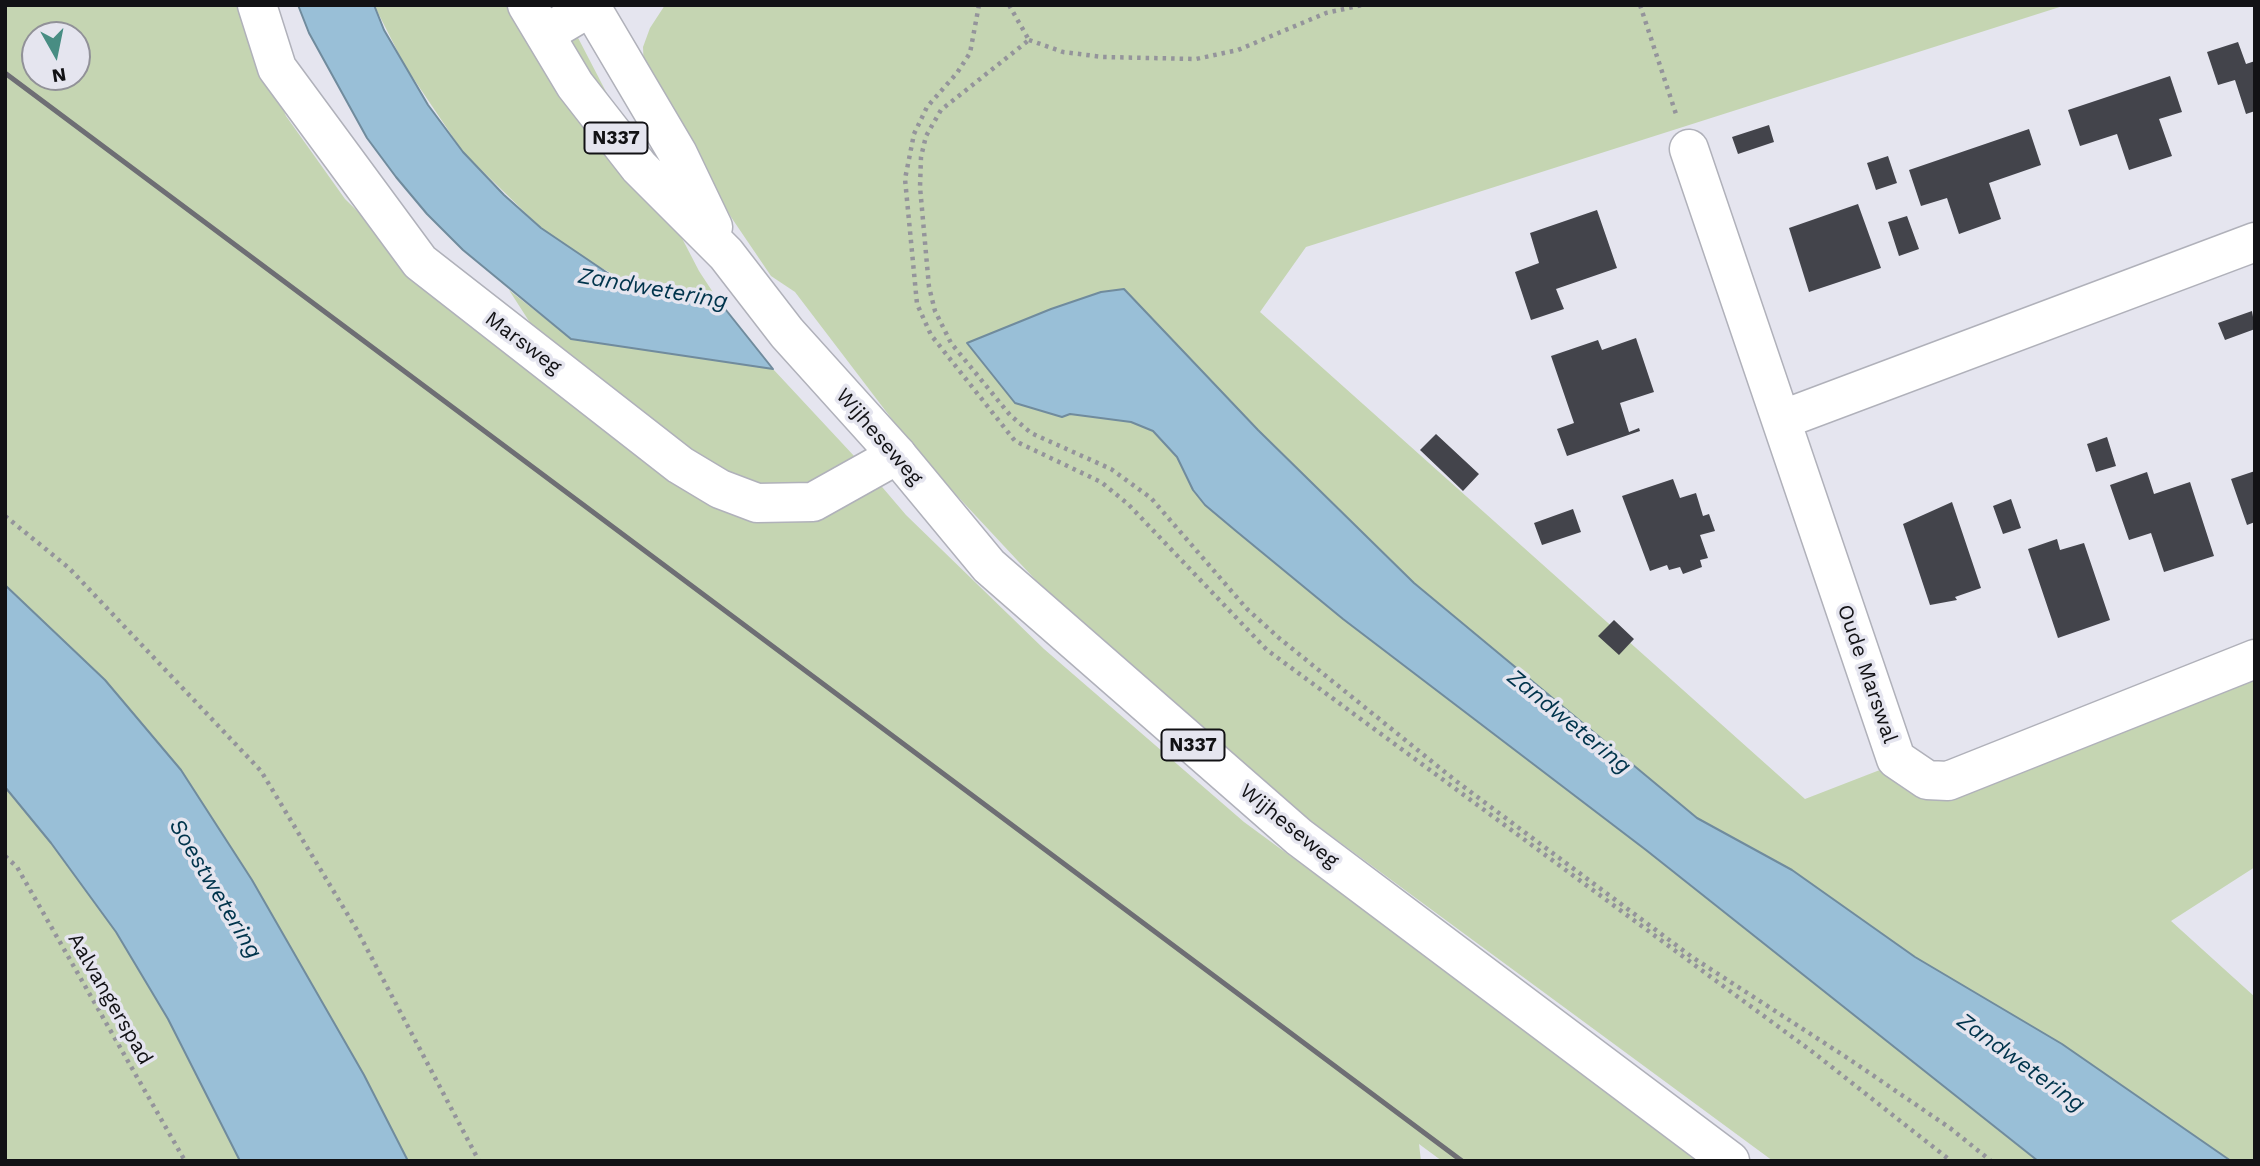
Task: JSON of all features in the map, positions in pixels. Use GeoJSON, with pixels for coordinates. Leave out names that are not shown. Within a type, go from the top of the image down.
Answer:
{"type":"FeatureCollection","features":[{"type":"Feature","properties":{"kind":"street","name":"Marsweg"},"geometry":{"type":"LineString","coordinates":[[257,5],[277,68],[421,262],[680,465],[720,489],[757,503],[813,502],[897,455]]}},
{"type":"Feature","properties":{"kind":"street","name":"Wijheseweg"},"geometry":{"type":"LineString","coordinates":[[592,6],[678,154],[726,254]]}},
{"type":"Feature","properties":{"kind":"street"},"geometry":{"type":"LineString","coordinates":[[536,19],[592,6]]}},
{"type":"Feature","properties":{"kind":"street","name":"Wijheseweg"},"geometry":{"type":"LineString","coordinates":[[536,19],[575,85],[639,167],[726,254],[787,333],[897,455],[989,566],[1299,838],[1730,1161]]}},
{"type":"Feature","properties":{"kind":"street","name":"Oude Marswal"},"geometry":{"type":"LineString","coordinates":[[1689,149],[1896,759],[1927,780],[1948,780],[2255,659]]}},
{"type":"Feature","properties":{"kind":"street"},"geometry":{"type":"LineString","coordinates":[[1781,420],[2255,242]]}},
{"type":"Feature","properties":{"kind":"path"},"geometry":{"type":"LineString","coordinates":[[979,5],[970,53],[927,107],[914,134],[905,179],[917,304],[931,335],[1015,441],[1101,482],[1128,504],[1267,650],[1814,1053],[1951,1161]]}},
{"type":"Feature","properties":{"kind":"path"},"geometry":{"type":"LineString","coordinates":[[1009,5],[1029,40],[1063,52],[1103,58],[1196,59],[1238,50],[1326,13],[1362,5]]}},
{"type":"Feature","properties":{"kind":"path"},"geometry":{"type":"LineString","coordinates":[[1640,5],[1658,67],[1689,149]]}},
{"type":"Feature","properties":{"kind":"path"},"geometry":{"type":"LineString","coordinates":[[1029,40],[975,79],[941,110],[926,136],[921,158],[920,187],[929,287],[935,311],[951,343],[1010,415],[1031,433],[1111,469],[1152,498],[1255,617],[1456,781],[1692,957],[1871,1074],[1950,1128],[1991,1161]]}},
{"type":"Feature","properties":{"kind":"path"},"geometry":{"type":"LineString","coordinates":[[5,516],[69,568],[261,771],[357,930],[479,1161]]}},
{"type":"Feature","properties":{"kind":"path","name":"Aalvangerspad"},"geometry":{"type":"LineString","coordinates":[[5,856],[17,867],[184,1161]]}},
{"type":"Feature","properties":{"kind":"green space"},"geometry":{"type":"Polygon","coordinates":[[[5,5],[239,5],[286,116],[345,199],[434,286],[694,486],[877,481],[906,515],[1044,649],[1244,822],[1705,1161],[1442,1161],[1419,1144],[1421,1161],[408,1161],[364,1075],[252,880],[181,770],[105,680],[5,585],[5,5]]]}},
{"type":"Feature","properties":{"kind":"green space"},"geometry":{"type":"Polygon","coordinates":[[[374,5],[561,5],[699,271],[718,300],[638,287],[584,259],[541,228],[463,152],[405,66],[374,5]]]}},
{"type":"Feature","properties":{"kind":"green space"},"geometry":{"type":"Polygon","coordinates":[[[665,5],[2066,5],[1306,247],[1260,312],[1805,799],[1885,768],[1896,783],[1910,793],[1938,798],[2255,677],[2255,867],[2171,921],[2255,997],[2255,1161],[2231,1161],[2062,1044],[1915,957],[1792,870],[1697,818],[1414,583],[1258,430],[1124,289],[1101,292],[1051,309],[967,343],[1015,403],[1062,417],[1070,414],[1131,422],[1153,431],[1177,457],[1193,490],[1205,505],[1236,531],[1343,619],[1646,850],[2038,1161],[1773,1161],[1269,790],[1072,619],[920,456],[795,292],[771,276],[731,217],[644,72],[643,47],[650,28],[665,5]]]}},
{"type":"Feature","properties":{"kind":"green space"},"geometry":{"type":"Polygon","coordinates":[[[509,290],[571,339],[773,369],[855,457],[828,473],[784,492],[752,490],[701,462],[545,346],[509,290]]]}},
{"type":"Feature","properties":{"kind":"green space"},"geometry":{"type":"Polygon","coordinates":[[[5,787],[51,843],[116,932],[168,1019],[240,1161],[5,1161],[5,787]]]}},
{"type":"Feature","properties":{"kind":"water"},"geometry":{"type":"Polygon","coordinates":[[[298,5],[374,5],[384,30],[428,105],[463,152],[504,195],[541,228],[612,276],[638,287],[718,300],[773,369],[571,339],[463,250],[427,214],[396,177],[367,138],[309,33],[298,5]]]}},
{"type":"Feature","properties":{"kind":"water","name":"Zandwetering"},"geometry":{"type":"Polygon","coordinates":[[[1124,289],[1258,430],[1414,583],[1697,818],[1792,870],[1915,957],[2062,1044],[2231,1161],[2038,1161],[1646,850],[1343,619],[1236,531],[1205,505],[1193,490],[1177,457],[1153,431],[1131,422],[1070,414],[1062,417],[1015,403],[967,343],[1051,309],[1101,292],[1124,289]]]}},
{"type":"Feature","properties":{"kind":"water","name":"Soestwetering"},"geometry":{"type":"Polygon","coordinates":[[[5,585],[105,680],[181,770],[252,880],[364,1075],[408,1161],[240,1161],[168,1019],[116,932],[51,843],[5,787],[5,585]]]}},
{"type":"Feature","properties":{"kind":"building"},"geometry":{"type":"Polygon","coordinates":[[[2238,42],[2246,64],[2255,61],[2255,111],[2246,114],[2235,80],[2218,85],[2207,52],[2238,42]]]}},
{"type":"Feature","properties":{"kind":"building"},"geometry":{"type":"Polygon","coordinates":[[[2170,76],[2182,112],[2159,119],[2172,156],[2129,170],[2117,134],[2080,146],[2068,110],[2170,76]]]}},
{"type":"Feature","properties":{"kind":"building"},"geometry":{"type":"Polygon","coordinates":[[[1769,125],[1774,142],[1738,154],[1732,137],[1769,125]]]}},
{"type":"Feature","properties":{"kind":"building"},"geometry":{"type":"Polygon","coordinates":[[[2029,129],[2041,165],[1989,183],[2001,219],[1959,234],[1947,198],[1921,206],[1909,170],[2029,129]]]}},
{"type":"Feature","properties":{"kind":"building"},"geometry":{"type":"Polygon","coordinates":[[[1888,156],[1897,183],[1876,190],[1867,163],[1888,156]]]}},
{"type":"Feature","properties":{"kind":"building"},"geometry":{"type":"Polygon","coordinates":[[[1858,204],[1881,268],[1809,292],[1789,228],[1858,204]]]}},
{"type":"Feature","properties":{"kind":"building"},"geometry":{"type":"Polygon","coordinates":[[[1597,210],[1617,268],[1556,289],[1564,309],[1531,320],[1515,272],[1539,263],[1530,233],[1597,210]]]}},
{"type":"Feature","properties":{"kind":"building"},"geometry":{"type":"Polygon","coordinates":[[[1907,216],[1919,249],[1899,256],[1888,222],[1907,216]]]}},
{"type":"Feature","properties":{"kind":"building"},"geometry":{"type":"Polygon","coordinates":[[[2252,311],[2255,329],[2225,340],[2218,323],[2252,311]]]}},
{"type":"Feature","properties":{"kind":"building"},"geometry":{"type":"Polygon","coordinates":[[[1636,338],[1654,392],[1620,403],[1629,432],[1639,428],[1640,431],[1567,456],[1557,429],[1574,423],[1551,356],[1598,340],[1602,350],[1636,338]]]}},
{"type":"Feature","properties":{"kind":"building"},"geometry":{"type":"Polygon","coordinates":[[[1436,434],[1479,474],[1463,491],[1420,450],[1436,434]]]}},
{"type":"Feature","properties":{"kind":"building"},"geometry":{"type":"Polygon","coordinates":[[[2107,437],[2116,466],[2096,472],[2087,444],[2107,437]]]}},
{"type":"Feature","properties":{"kind":"building"},"geometry":{"type":"Polygon","coordinates":[[[2255,471],[2255,522],[2247,525],[2231,479],[2255,471]]]}},
{"type":"Feature","properties":{"kind":"building"},"geometry":{"type":"Polygon","coordinates":[[[2147,472],[2154,494],[2190,482],[2214,556],[2164,572],[2151,533],[2129,540],[2110,485],[2147,472]]]}},
{"type":"Feature","properties":{"kind":"building"},"geometry":{"type":"Polygon","coordinates":[[[1673,479],[1680,498],[1696,493],[1703,516],[1709,514],[1715,531],[1700,535],[1708,558],[1700,560],[1702,567],[1683,574],[1680,567],[1669,570],[1667,565],[1650,571],[1622,496],[1673,479]]]}},
{"type":"Feature","properties":{"kind":"building"},"geometry":{"type":"Polygon","coordinates":[[[2011,499],[2021,528],[2003,534],[1993,506],[2011,499]]]}},
{"type":"Feature","properties":{"kind":"building"},"geometry":{"type":"Polygon","coordinates":[[[1952,502],[1981,588],[1955,597],[1957,600],[1930,605],[1903,524],[1952,502]]]}},
{"type":"Feature","properties":{"kind":"building"},"geometry":{"type":"Polygon","coordinates":[[[1573,509],[1581,532],[1542,545],[1534,523],[1573,509]]]}},
{"type":"Feature","properties":{"kind":"building"},"geometry":{"type":"Polygon","coordinates":[[[2057,539],[2060,550],[2084,543],[2110,620],[2058,638],[2028,549],[2057,539]]]}},
{"type":"Feature","properties":{"kind":"building"},"geometry":{"type":"Polygon","coordinates":[[[1614,620],[1634,639],[1619,655],[1598,636],[1614,620]]]}},
{"type":"Feature","properties":{"kind":"railway"},"geometry":{"type":"LineString","coordinates":[[5,73],[1462,1161]]}}]}
